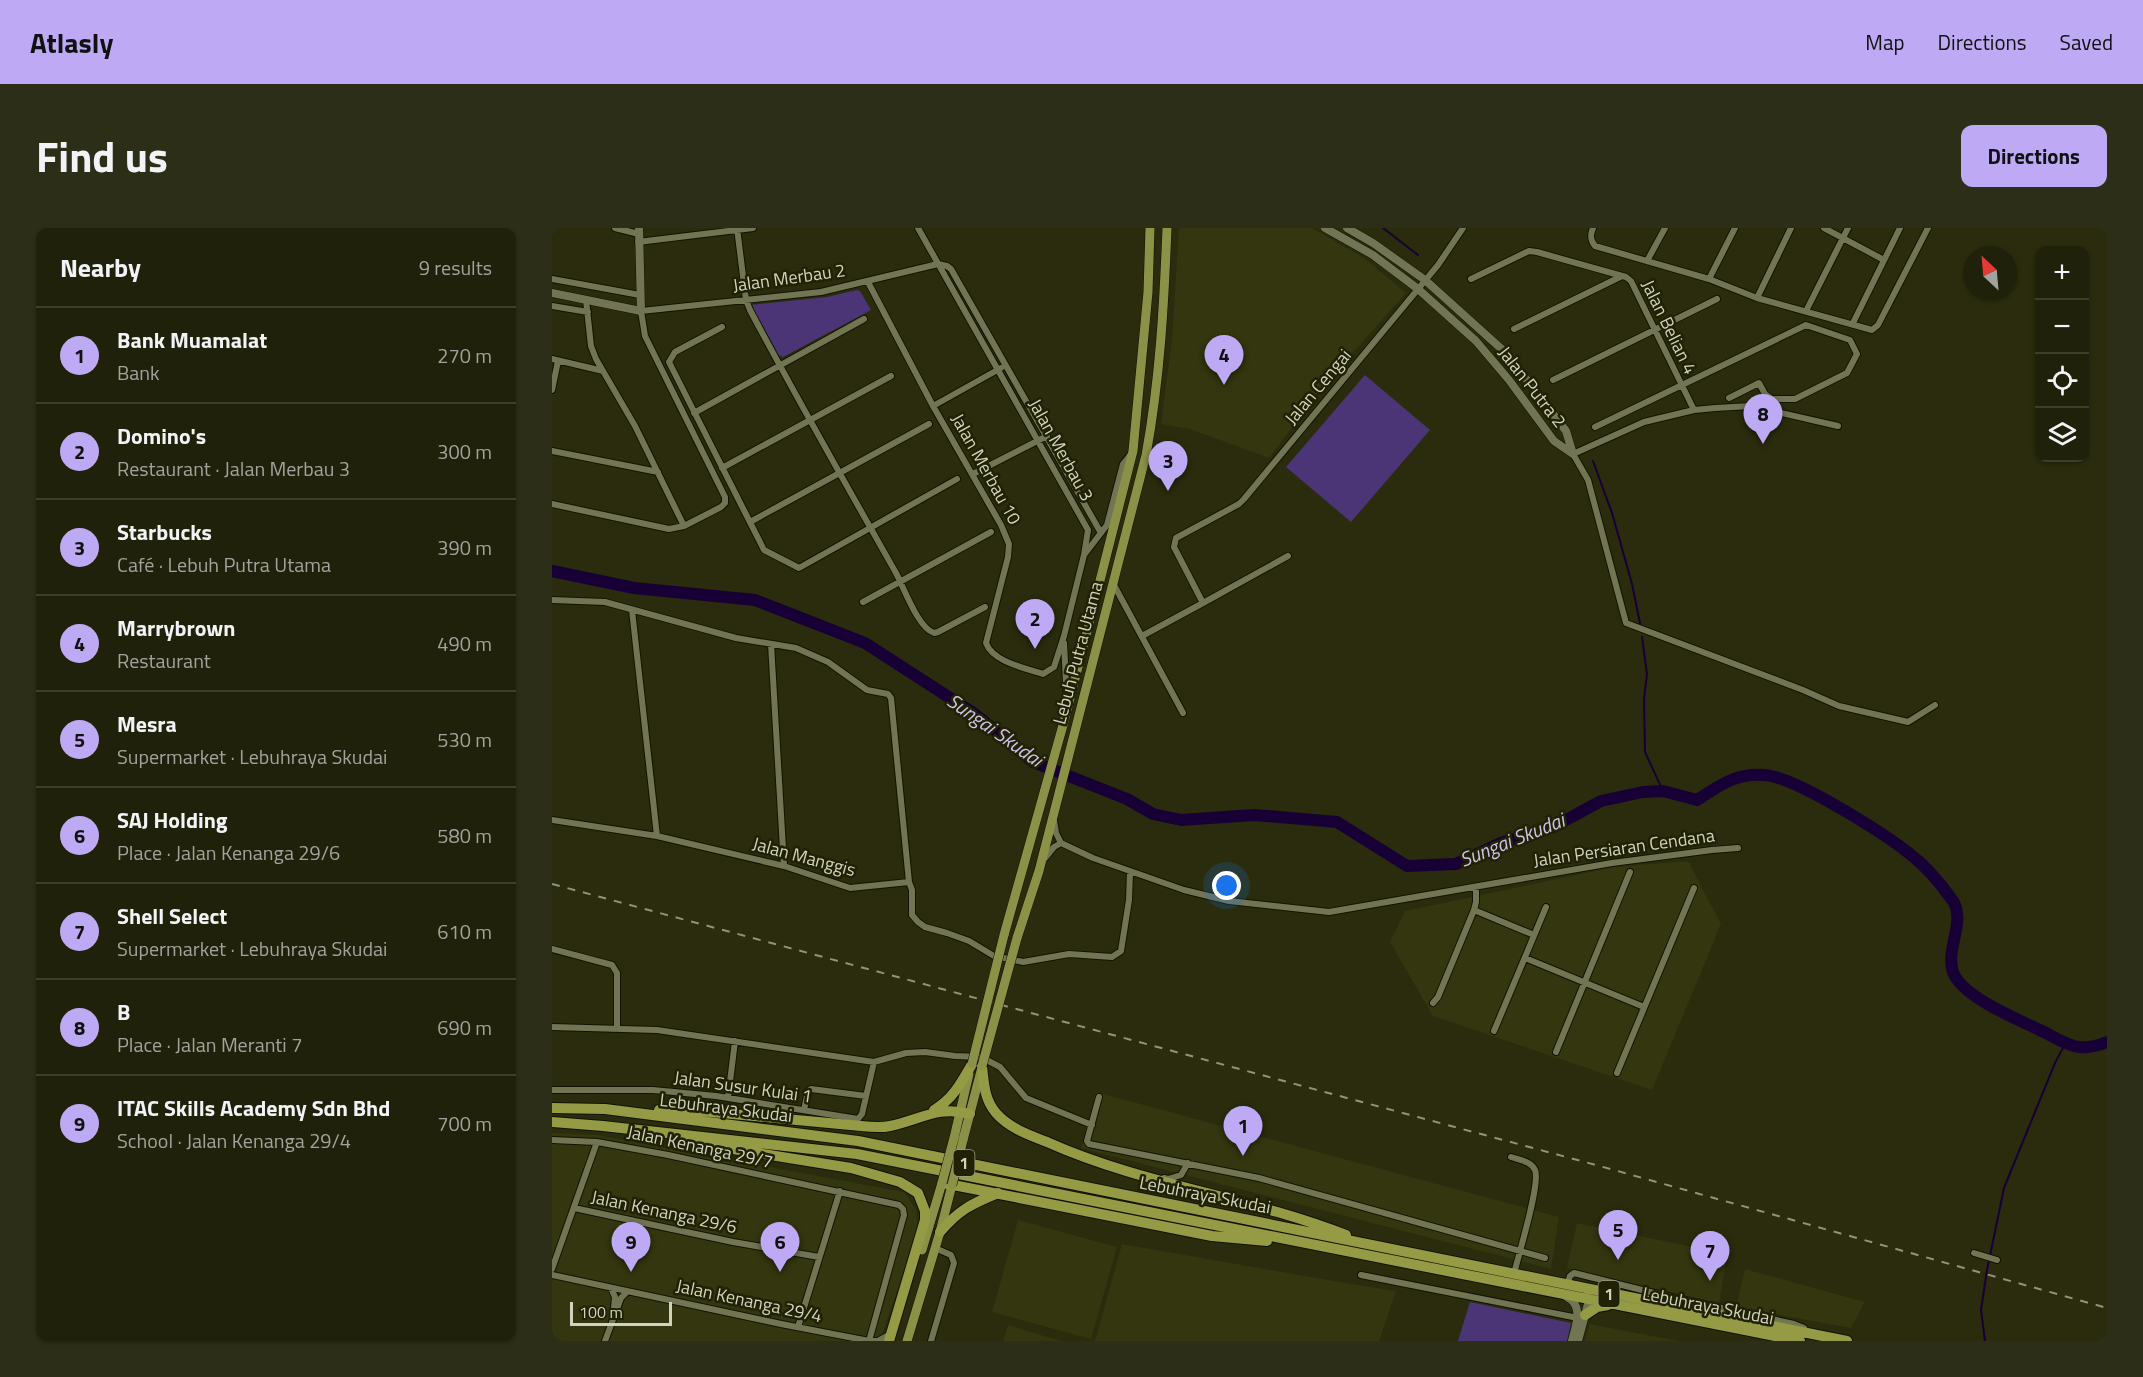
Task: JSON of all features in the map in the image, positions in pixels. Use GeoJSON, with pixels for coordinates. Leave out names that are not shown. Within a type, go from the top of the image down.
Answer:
{"type":"FeatureCollection","features":[{"type":"Feature","properties":{"kind":"highway"},"geometry":{"type":"LineString","coordinates":[[923,1116],[944,1104],[977,1065]]}},
{"type":"Feature","properties":{"kind":"highway"},"geometry":{"type":"LineString","coordinates":[[977,1065],[988,1102],[1006,1122],[1022,1131],[1077,1155],[1170,1185],[1305,1219],[1372,1245]]}},
{"type":"Feature","properties":{"kind":"highway","name":"Lebuhraya Skudai"},"geometry":{"type":"LineString","coordinates":[[552,1108],[605,1109],[858,1141],[1553,1282],[1588,1300],[1800,1341]]}},
{"type":"Feature","properties":{"kind":"highway"},"geometry":{"type":"LineString","coordinates":[[605,1109],[690,1110],[829,1118],[888,1127],[939,1111],[965,1112]]}},
{"type":"Feature","properties":{"kind":"highway","name":"1"},"geometry":{"type":"LineString","coordinates":[[552,1122],[857,1154],[1327,1247]]}},
{"type":"Feature","properties":{"kind":"highway"},"geometry":{"type":"LineString","coordinates":[[603,1126],[713,1147],[851,1168],[900,1182],[918,1193],[925,1211],[924,1220],[891,1338]]}},
{"type":"Feature","properties":{"kind":"highway"},"geometry":{"type":"LineString","coordinates":[[947,1184],[1212,1236],[1327,1247]]}},
{"type":"Feature","properties":{"kind":"highway"},"geometry":{"type":"LineString","coordinates":[[940,1232],[968,1205],[998,1193]]}},
{"type":"Feature","properties":{"kind":"highway","name":"Lebuhraya Skudai"},"geometry":{"type":"LineString","coordinates":[[1327,1247],[1847,1341]]}},
{"type":"Feature","properties":{"kind":"highway"},"geometry":{"type":"LineString","coordinates":[[1581,1316],[1597,1307],[1611,1304]]}},
{"type":"Feature","properties":{"kind":"main road","name":"Lebuh Putra Utama"},"geometry":{"type":"LineString","coordinates":[[947,1184],[977,1065],[1004,935],[1066,713],[1133,451],[1148,292],[1150,228]]}},
{"type":"Feature","properties":{"kind":"main road","name":"Lebuh Putra Utama"},"geometry":{"type":"LineString","coordinates":[[977,1065],[1039,871],[1146,455],[1154,411],[1163,315],[1167,228]]}},
{"type":"Feature","properties":{"kind":"main road"},"geometry":{"type":"LineString","coordinates":[[891,1338],[947,1184]]}},
{"type":"Feature","properties":{"kind":"main road"},"geometry":{"type":"LineString","coordinates":[[907,1341],[940,1232],[947,1184]]}},
{"type":"Feature","properties":{"kind":"street"},"geometry":{"type":"LineString","coordinates":[[615,228],[639,234],[753,228]]}},
{"type":"Feature","properties":{"kind":"street","name":"Jalan Merbau 3"},"geometry":{"type":"LineString","coordinates":[[918,228],[1088,530],[1064,636],[1054,667],[1042,674],[1018,665]]}},
{"type":"Feature","properties":{"kind":"street","name":"Jalan Putra 2"},"geometry":{"type":"LineString","coordinates":[[1325,228],[1373,255],[1418,289],[1476,341],[1509,380],[1554,441],[1574,453]]}},
{"type":"Feature","properties":{"kind":"street","name":"Jalan Putra 2"},"geometry":{"type":"LineString","coordinates":[[1347,228],[1373,243],[1425,280],[1493,340],[1520,369],[1566,431],[1574,453]]}},
{"type":"Feature","properties":{"kind":"street","name":"Jalan Cengai"},"geometry":{"type":"LineString","coordinates":[[1203,603],[1174,547],[1176,538],[1239,504],[1244,499],[1433,272],[1463,228]]}},
{"type":"Feature","properties":{"kind":"street"},"geometry":{"type":"LineString","coordinates":[[1593,228],[1590,237],[1595,246],[1709,279],[1757,298],[1872,330],[1877,328],[1928,228]]}},
{"type":"Feature","properties":{"kind":"street"},"geometry":{"type":"LineString","coordinates":[[1647,261],[1665,228]]}},
{"type":"Feature","properties":{"kind":"street"},"geometry":{"type":"LineString","coordinates":[[1709,279],[1735,228]]}},
{"type":"Feature","properties":{"kind":"street"},"geometry":{"type":"LineString","coordinates":[[1757,298],[1791,228]]}},
{"type":"Feature","properties":{"kind":"street"},"geometry":{"type":"LineString","coordinates":[[1824,228],[1884,260]]}},
{"type":"Feature","properties":{"kind":"street"},"geometry":{"type":"LineString","coordinates":[[1806,311],[1848,228]]}},
{"type":"Feature","properties":{"kind":"street"},"geometry":{"type":"LineString","coordinates":[[1853,323],[1900,228]]}},
{"type":"Feature","properties":{"kind":"street"},"geometry":{"type":"LineString","coordinates":[[737,229],[746,300],[809,421],[900,581],[923,628],[934,633],[985,607]]}},
{"type":"Feature","properties":{"kind":"street"},"geometry":{"type":"LineString","coordinates":[[552,504],[669,529],[684,526],[725,503],[725,497],[645,336],[640,295],[639,234]]}},
{"type":"Feature","properties":{"kind":"street","name":"Jalan Belian 4"},"geometry":{"type":"LineString","coordinates":[[1471,279],[1529,251],[1622,276],[1631,281],[1694,410]]}},
{"type":"Feature","properties":{"kind":"street"},"geometry":{"type":"LineString","coordinates":[[938,264],[951,269],[1101,533]]}},
{"type":"Feature","properties":{"kind":"street","name":"Jalan Merbau 2"},"geometry":{"type":"LineString","coordinates":[[641,311],[821,292],[938,264]]}},
{"type":"Feature","properties":{"kind":"street"},"geometry":{"type":"LineString","coordinates":[[1514,329],[1622,276]]}},
{"type":"Feature","properties":{"kind":"street"},"geometry":{"type":"LineString","coordinates":[[552,279],[640,295]]}},
{"type":"Feature","properties":{"kind":"street","name":"Jalan Merbau 10"},"geometry":{"type":"LineString","coordinates":[[868,282],[1009,544],[1008,557],[986,643],[995,656],[1018,665]]}},
{"type":"Feature","properties":{"kind":"street"},"geometry":{"type":"LineString","coordinates":[[552,293],[641,311]]}},
{"type":"Feature","properties":{"kind":"street"},"geometry":{"type":"LineString","coordinates":[[1553,380],[1717,299]]}},
{"type":"Feature","properties":{"kind":"street"},"geometry":{"type":"LineString","coordinates":[[586,300],[591,346],[596,359],[635,426],[684,526]]}},
{"type":"Feature","properties":{"kind":"street"},"geometry":{"type":"LineString","coordinates":[[552,306],[588,312]]}},
{"type":"Feature","properties":{"kind":"street"},"geometry":{"type":"LineString","coordinates":[[694,413],[864,320]]}},
{"type":"Feature","properties":{"kind":"street"},"geometry":{"type":"LineString","coordinates":[[1595,427],[1806,325],[1851,340],[1857,354],[1847,373],[1795,399],[1768,397],[1759,383],[1729,398]]}},
{"type":"Feature","properties":{"kind":"street"},"geometry":{"type":"LineString","coordinates":[[722,327],[675,352],[670,359],[671,366],[766,552],[800,568],[957,478]]}},
{"type":"Feature","properties":{"kind":"street"},"geometry":{"type":"LineString","coordinates":[[552,390],[555,360],[603,371]]}},
{"type":"Feature","properties":{"kind":"street"},"geometry":{"type":"LineString","coordinates":[[933,405],[1006,366]]}},
{"type":"Feature","properties":{"kind":"street"},"geometry":{"type":"LineString","coordinates":[[722,468],[891,376]]}},
{"type":"Feature","properties":{"kind":"street"},"geometry":{"type":"LineString","coordinates":[[1838,426],[1751,406],[1694,410],[1644,422],[1574,453],[1588,480],[1626,624],[1792,685],[1839,706],[1908,722],[1935,705]]}},
{"type":"Feature","properties":{"kind":"street"},"geometry":{"type":"LineString","coordinates":[[750,522],[929,424]]}},
{"type":"Feature","properties":{"kind":"street"},"geometry":{"type":"LineString","coordinates":[[973,474],[1047,436]]}},
{"type":"Feature","properties":{"kind":"street"},"geometry":{"type":"LineString","coordinates":[[552,451],[657,472]]}},
{"type":"Feature","properties":{"kind":"street"},"geometry":{"type":"LineString","coordinates":[[1084,555],[1107,525],[1124,464],[1133,451]]}},
{"type":"Feature","properties":{"kind":"street"},"geometry":{"type":"LineString","coordinates":[[863,602],[991,532]]}},
{"type":"Feature","properties":{"kind":"street"},"geometry":{"type":"LineString","coordinates":[[1142,636],[1288,556]]}},
{"type":"Feature","properties":{"kind":"street"},"geometry":{"type":"LineString","coordinates":[[1114,585],[1184,713]]}},
{"type":"Feature","properties":{"kind":"street"},"geometry":{"type":"LineString","coordinates":[[552,600],[605,602],[736,638],[796,648],[828,662],[867,690],[888,694],[891,698],[909,882],[913,900],[912,915],[924,927],[969,941],[994,956],[1023,962],[1069,954],[1105,957],[1117,955],[1121,951],[1129,900],[1130,872]]}},
{"type":"Feature","properties":{"kind":"street"},"geometry":{"type":"LineString","coordinates":[[632,610],[657,836]]}},
{"type":"Feature","properties":{"kind":"street"},"geometry":{"type":"LineString","coordinates":[[1064,636],[1066,713]]}},
{"type":"Feature","properties":{"kind":"street"},"geometry":{"type":"LineString","coordinates":[[771,644],[784,866]]}},
{"type":"Feature","properties":{"kind":"street"},"geometry":{"type":"LineString","coordinates":[[1039,871],[1053,846],[1061,843],[1054,824],[1054,808]]}},
{"type":"Feature","properties":{"kind":"street","name":"Jalan Manggis"},"geometry":{"type":"LineString","coordinates":[[552,820],[657,836],[784,866],[850,888],[909,882]]}},
{"type":"Feature","properties":{"kind":"street","name":"Jalan Persiaran Cendana"},"geometry":{"type":"LineString","coordinates":[[1061,843],[1130,872],[1184,890],[1229,901],[1329,912],[1612,863],[1738,848]]}},
{"type":"Feature","properties":{"kind":"street"},"geometry":{"type":"LineString","coordinates":[[1556,1052],[1630,872]]}},
{"type":"Feature","properties":{"kind":"street"},"geometry":{"type":"LineString","coordinates":[[1433,1003],[1438,997],[1474,910],[1476,887]]}},
{"type":"Feature","properties":{"kind":"street"},"geometry":{"type":"LineString","coordinates":[[1617,1073],[1694,888]]}},
{"type":"Feature","properties":{"kind":"street"},"geometry":{"type":"LineString","coordinates":[[1494,1031],[1546,907]]}},
{"type":"Feature","properties":{"kind":"street"},"geometry":{"type":"LineString","coordinates":[[1474,910],[1534,935]]}},
{"type":"Feature","properties":{"kind":"street"},"geometry":{"type":"LineString","coordinates":[[552,949],[612,965],[617,973],[617,1028]]}},
{"type":"Feature","properties":{"kind":"street"},"geometry":{"type":"LineString","coordinates":[[1525,958],[1644,1008]]}},
{"type":"Feature","properties":{"kind":"street"},"geometry":{"type":"LineString","coordinates":[[552,1027],[657,1030],[874,1062],[906,1053],[925,1052],[981,1057],[999,1067],[1026,1098],[1092,1125]]}},
{"type":"Feature","properties":{"kind":"street"},"geometry":{"type":"LineString","coordinates":[[728,1098],[735,1041]]}},
{"type":"Feature","properties":{"kind":"street"},"geometry":{"type":"LineString","coordinates":[[804,1110],[808,1091],[811,1089],[866,1096],[874,1062]]}},
{"type":"Feature","properties":{"kind":"street","name":"Jalan Susur Kulai 1"},"geometry":{"type":"LineString","coordinates":[[552,1090],[653,1090],[728,1098],[804,1110],[829,1118],[858,1119],[862,1114],[866,1096]]}},
{"type":"Feature","properties":{"kind":"street"},"geometry":{"type":"LineString","coordinates":[[1099,1097],[1089,1144],[1259,1178],[1545,1258]]}},
{"type":"Feature","properties":{"kind":"street","name":"Jalan Kenanga 29/7"},"geometry":{"type":"LineString","coordinates":[[552,1140],[597,1142],[899,1205],[904,1212],[869,1341]]}},
{"type":"Feature","properties":{"kind":"street"},"geometry":{"type":"LineString","coordinates":[[552,1269],[597,1142]]}},
{"type":"Feature","properties":{"kind":"street"},"geometry":{"type":"LineString","coordinates":[[1511,1157],[1530,1164],[1536,1171],[1536,1189],[1514,1274]]}},
{"type":"Feature","properties":{"kind":"street"},"geometry":{"type":"LineString","coordinates":[[1105,1164],[1168,1179],[1181,1175],[1188,1163]]}},
{"type":"Feature","properties":{"kind":"street"},"geometry":{"type":"LineString","coordinates":[[798,1327],[840,1191]]}},
{"type":"Feature","properties":{"kind":"street","name":"Jalan Kenanga 29/6"},"geometry":{"type":"LineString","coordinates":[[574,1208],[734,1242],[819,1257]]}},
{"type":"Feature","properties":{"kind":"street"},"geometry":{"type":"LineString","coordinates":[[931,1341],[954,1263],[951,1255],[935,1248]]}},
{"type":"Feature","properties":{"kind":"street"},"geometry":{"type":"LineString","coordinates":[[1974,1253],[1997,1260]]}},
{"type":"Feature","properties":{"kind":"street"},"geometry":{"type":"LineString","coordinates":[[1578,1341],[1581,1316],[1576,1304],[1565,1290],[1570,1276],[1574,1273],[1794,1324],[1819,1335]]}},
{"type":"Feature","properties":{"kind":"street","name":"Jalan Kenanga 29/4"},"geometry":{"type":"LineString","coordinates":[[552,1275],[869,1341]]}},
{"type":"Feature","properties":{"kind":"street"},"geometry":{"type":"LineString","coordinates":[[1360,1275],[1581,1316]]}},
{"type":"Feature","properties":{"kind":"street"},"geometry":{"type":"LineString","coordinates":[[1553,1282],[1583,1292],[1588,1300],[1572,1341]]}},
{"type":"Feature","properties":{"kind":"street"},"geometry":{"type":"LineString","coordinates":[[611,1288],[616,1299],[613,1321]]}},
{"type":"Feature","properties":{"kind":"street"},"geometry":{"type":"LineString","coordinates":[[605,1341],[621,1298],[627,1292]]}},
{"type":"Feature","properties":{"kind":"street"},"geometry":{"type":"LineString","coordinates":[[869,1341],[891,1338]]}},
{"type":"Feature","properties":{"kind":"shaded area"},"geometry":{"type":"Polygon","coordinates":[[[1179,228],[1312,228],[1364,258],[1406,293],[1322,387],[1269,458],[1190,429],[1161,424],[1172,339],[1179,228]]]}},
{"type":"Feature","properties":{"kind":"shaded area"},"geometry":{"type":"Polygon","coordinates":[[[860,291],[871,310],[783,357],[776,354],[750,305],[827,297],[860,291]]]}},
{"type":"Feature","properties":{"kind":"shaded area"},"geometry":{"type":"Polygon","coordinates":[[[1365,375],[1430,430],[1351,522],[1286,467],[1365,375]]]}},
{"type":"Feature","properties":{"kind":"shaded area"},"geometry":{"type":"Polygon","coordinates":[[[1688,861],[1721,924],[1652,1090],[1433,1016],[1390,942],[1405,911],[1614,867],[1688,861]]]}},
{"type":"Feature","properties":{"kind":"shaded area"},"geometry":{"type":"Polygon","coordinates":[[[1096,1092],[1559,1217],[1551,1269],[1081,1148],[1096,1092]]]}},
{"type":"Feature","properties":{"kind":"shaded area"},"geometry":{"type":"Polygon","coordinates":[[[552,1133],[598,1135],[904,1192],[916,1209],[918,1230],[880,1341],[552,1341],[552,1133]]]}},
{"type":"Feature","properties":{"kind":"shaded area"},"geometry":{"type":"Polygon","coordinates":[[[1018,1220],[1117,1247],[1091,1339],[992,1312],[1018,1220]]]}},
{"type":"Feature","properties":{"kind":"shaded area"},"geometry":{"type":"Polygon","coordinates":[[[1577,1223],[1727,1254],[1719,1304],[1567,1268],[1577,1223]]]}},
{"type":"Feature","properties":{"kind":"shaded area"},"geometry":{"type":"Polygon","coordinates":[[[1122,1244],[1396,1291],[1379,1341],[1095,1341],[1122,1244]]]}},
{"type":"Feature","properties":{"kind":"shaded area"},"geometry":{"type":"Polygon","coordinates":[[[1745,1269],[1865,1302],[1851,1328],[1736,1307],[1745,1269]]]}},
{"type":"Feature","properties":{"kind":"shaded area"},"geometry":{"type":"Polygon","coordinates":[[[1470,1302],[1571,1323],[1567,1341],[1458,1341],[1470,1302]]]}},
{"type":"Feature","properties":{"kind":"shaded area"},"geometry":{"type":"Polygon","coordinates":[[[1589,1324],[1679,1341],[1585,1341],[1589,1324]]]}},
{"type":"Feature","properties":{"kind":"shaded area"},"geometry":{"type":"Polygon","coordinates":[[[1008,1325],[1061,1341],[1003,1341],[1008,1325]]]}},
{"type":"Feature","properties":{"kind":"waterway"},"geometry":{"type":"LineString","coordinates":[[1383,228],[1418,255]]}},
{"type":"Feature","properties":{"kind":"waterway"},"geometry":{"type":"LineString","coordinates":[[1593,461],[1612,513],[1632,584],[1641,628]]}},
{"type":"Feature","properties":{"kind":"waterway","name":"Sungai Skudai"},"geometry":{"type":"LineString","coordinates":[[552,571],[634,588],[755,600],[865,643],[975,714],[1033,762],[1127,799],[1153,814],[1181,820],[1254,815],[1337,822],[1407,866],[1456,864],[1501,843],[1553,827],[1601,801],[1643,792],[1663,791],[1697,800],[1737,778],[1754,775],[1778,778],[1817,795],[1861,820],[1910,854],[1933,876],[1953,901],[1956,909],[1957,927],[1951,963],[1958,981],[1967,990],[1992,1007],[2071,1045],[2086,1047],[2107,1042]]}},
{"type":"Feature","properties":{"kind":"waterway"},"geometry":{"type":"LineString","coordinates":[[1642,637],[1647,674],[1644,699],[1645,752],[1663,791]]}},
{"type":"Feature","properties":{"kind":"waterway"},"geometry":{"type":"LineString","coordinates":[[1985,1341],[1981,1310],[2004,1188],[2055,1063],[2066,1042]]}},
{"type":"Feature","properties":{"kind":"railway"},"geometry":{"type":"LineString","coordinates":[[552,884],[1596,1165],[2107,1308]]}},
{"type":"Feature","properties":{"kind":"place","name":"Marrybrown"},"geometry":{"type":"Point","coordinates":[1224,385]}},
{"type":"Feature","properties":{"kind":"place","name":"B"},"geometry":{"type":"Point","coordinates":[1763,444]}},
{"type":"Feature","properties":{"kind":"place","name":"Starbucks"},"geometry":{"type":"Point","coordinates":[1168,491]}},
{"type":"Feature","properties":{"kind":"place","name":"Domino's"},"geometry":{"type":"Point","coordinates":[1035,649]}},
{"type":"Feature","properties":{"kind":"place","name":"Bank Muamalat"},"geometry":{"type":"Point","coordinates":[1243,1156]}},
{"type":"Feature","properties":{"kind":"place","name":"Mesra"},"geometry":{"type":"Point","coordinates":[1618,1260]}},
{"type":"Feature","properties":{"kind":"place","name":"ITAC Skills Academy Sdn Bhd"},"geometry":{"type":"Point","coordinates":[631,1272]}},
{"type":"Feature","properties":{"kind":"place","name":"SAJ Holding"},"geometry":{"type":"Point","coordinates":[780,1272]}},
{"type":"Feature","properties":{"kind":"place","name":"Shell Select"},"geometry":{"type":"Point","coordinates":[1710,1281]}}]}
